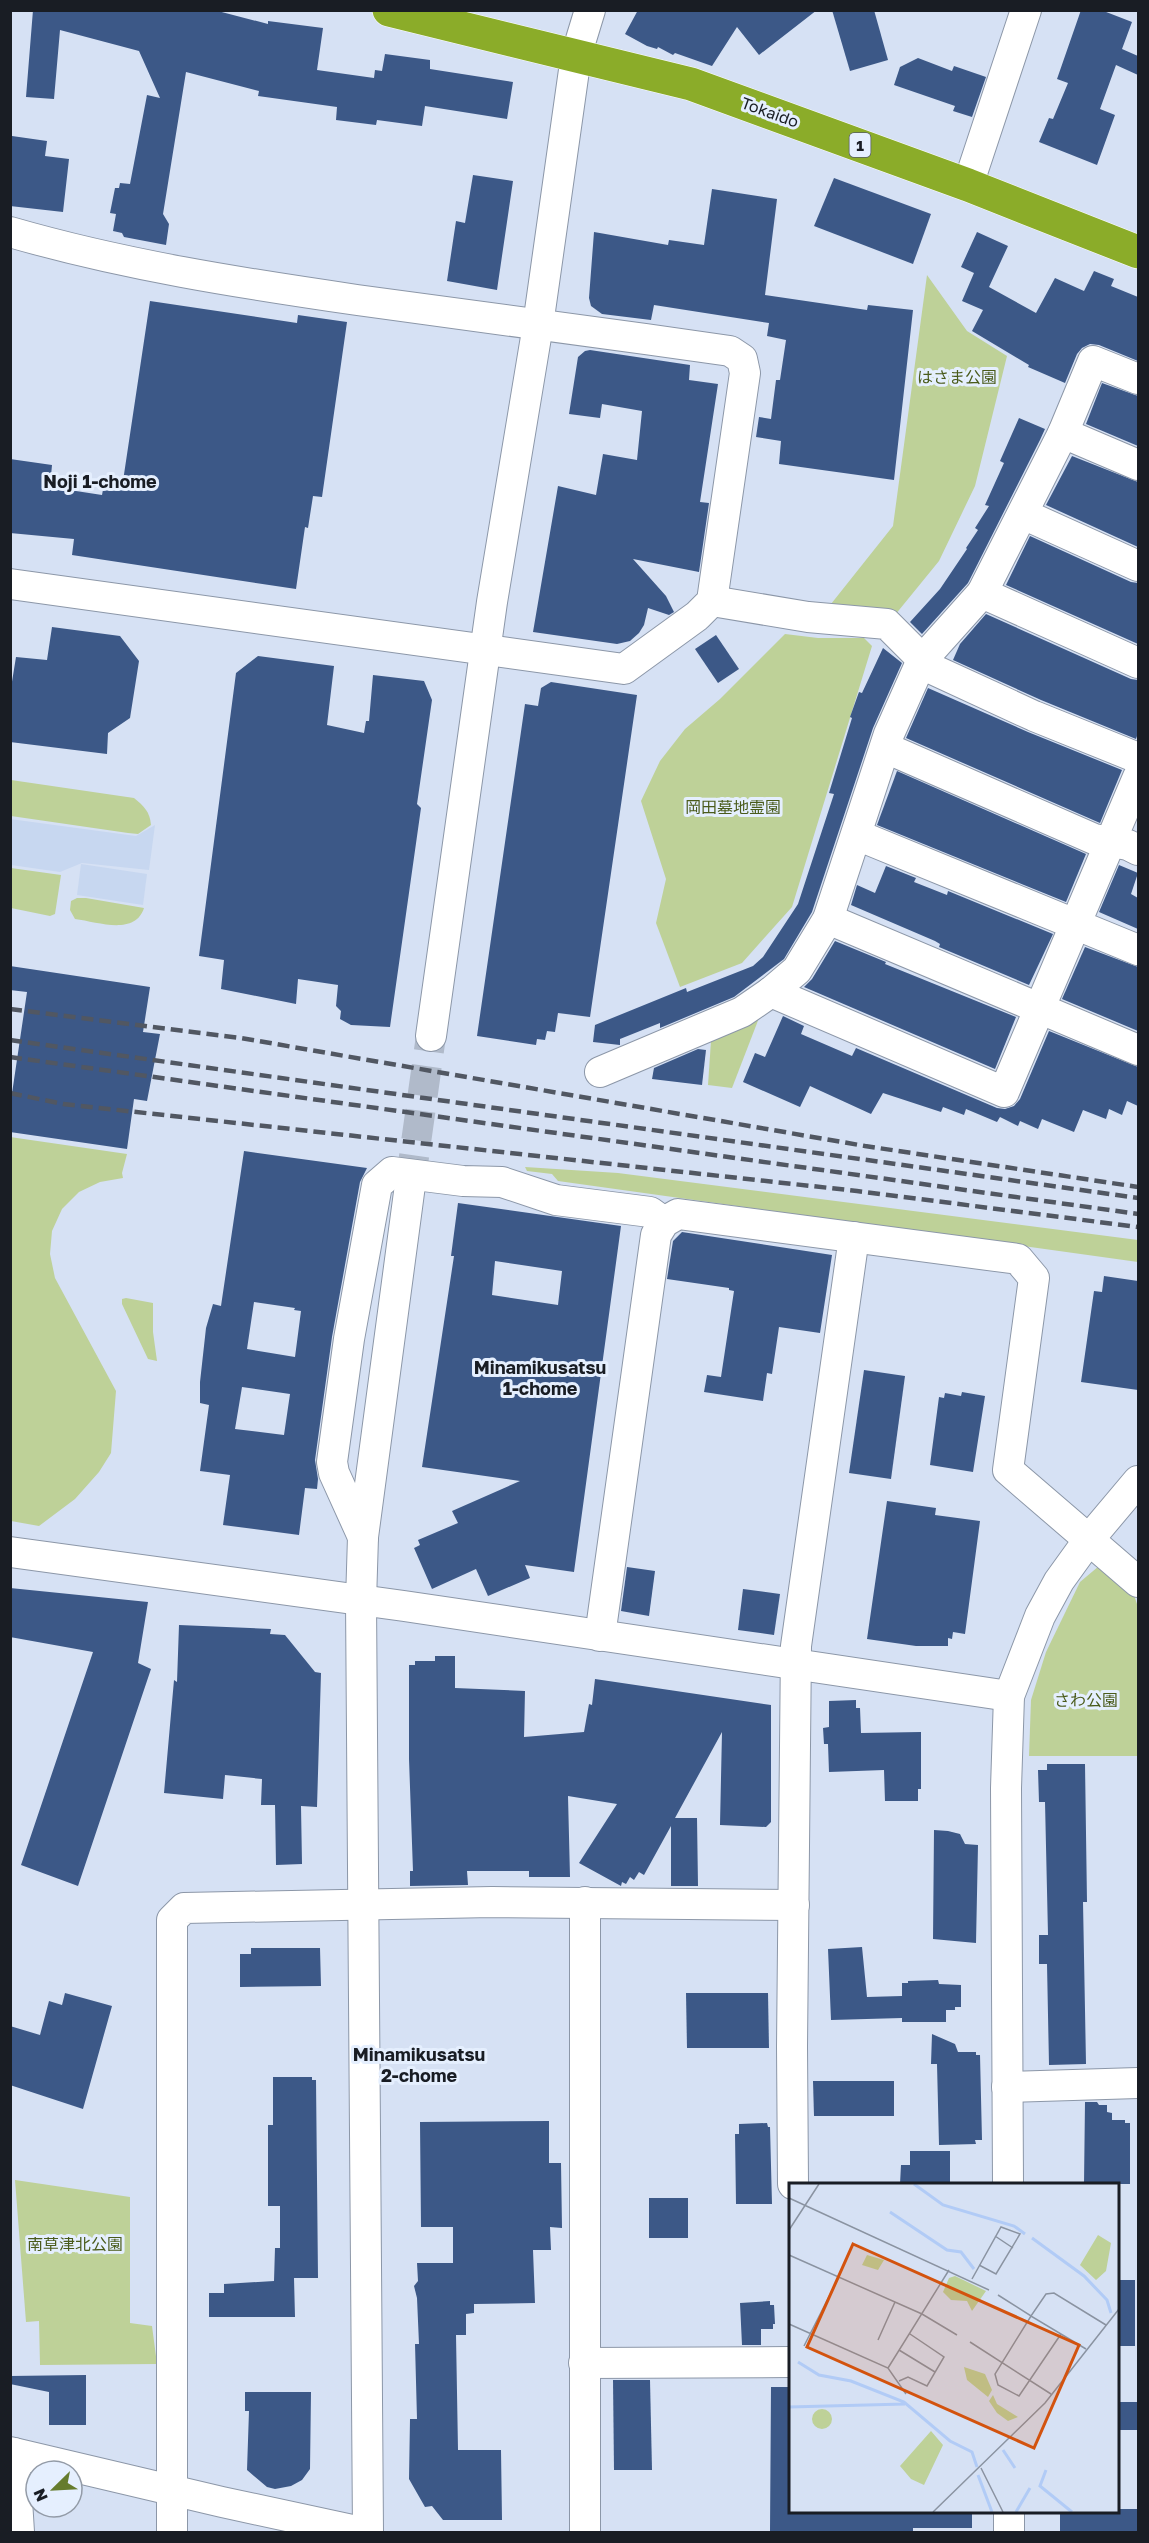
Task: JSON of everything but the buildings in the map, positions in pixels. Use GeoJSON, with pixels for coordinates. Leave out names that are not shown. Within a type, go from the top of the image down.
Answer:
{"type":"FeatureCollection","features":[{"type":"Feature","properties":{"kind":"highway","name":"Tokaido"},"geometry":{"type":"LineString","coordinates":[[389,10],[691,84],[968,184],[1138,252]]}},
{"type":"Feature","properties":{"kind":"street"},"geometry":{"type":"LineString","coordinates":[[431,1036],[485,651],[538,325],[576,56],[590,10]]}},
{"type":"Feature","properties":{"kind":"street"},"geometry":{"type":"LineString","coordinates":[[968,184],[1026,10]]}},
{"type":"Feature","properties":{"kind":"street"},"geometry":{"type":"LineString","coordinates":[[10,232],[64,248],[158,269],[276,289],[730,351],[742,359],[745,373],[712,601],[697,616],[624,669],[10,584]]}},
{"type":"Feature","properties":{"kind":"street"},"geometry":{"type":"LineString","coordinates":[[600,1072],[742,1012],[797,970],[828,919],[889,734],[922,660],[982,592],[1063,433],[1093,361],[1138,380]]}},
{"type":"Feature","properties":{"kind":"street"},"geometry":{"type":"LineString","coordinates":[[1063,433],[1138,465]]}},
{"type":"Feature","properties":{"kind":"street"},"geometry":{"type":"LineString","coordinates":[[1023,514],[1138,566]]}},
{"type":"Feature","properties":{"kind":"street"},"geometry":{"type":"LineString","coordinates":[[982,592],[1138,663]]}},
{"type":"Feature","properties":{"kind":"street"},"geometry":{"type":"LineString","coordinates":[[712,601],[808,616],[887,624],[932,669],[1034,716],[1138,758]]}},
{"type":"Feature","properties":{"kind":"street"},"geometry":{"type":"LineString","coordinates":[[886,748],[1094,839],[1125,846]]}},
{"type":"Feature","properties":{"kind":"street"},"geometry":{"type":"LineString","coordinates":[[771,992],[1004,1092],[1076,924],[1125,846],[1138,777]]}},
{"type":"Feature","properties":{"kind":"street"},"geometry":{"type":"LineString","coordinates":[[857,835],[1138,950]]}},
{"type":"Feature","properties":{"kind":"street"},"geometry":{"type":"LineString","coordinates":[[828,919],[1138,1050]]}},
{"type":"Feature","properties":{"kind":"street"},"geometry":{"type":"LineString","coordinates":[[363,1537],[334,1473],[332,1462],[349,1339],[377,1185],[392,1172],[463,1181],[502,1182],[555,1200],[650,1212],[664,1222]]}},
{"type":"Feature","properties":{"kind":"street"},"geometry":{"type":"LineString","coordinates":[[368,2532],[361,1601],[363,1537],[410,1185]]}},
{"type":"Feature","properties":{"kind":"street"},"geometry":{"type":"LineString","coordinates":[[600,1636],[656,1235],[664,1222],[678,1214],[1018,1259],[1034,1278],[1008,1470],[1090,1538],[1138,1582]]}},
{"type":"Feature","properties":{"kind":"street"},"geometry":{"type":"LineString","coordinates":[[793,2183],[796,1646],[854,1237]]}},
{"type":"Feature","properties":{"kind":"street"},"geometry":{"type":"LineString","coordinates":[[1008,2183],[1006,1788],[1009,1696],[1040,1616],[1059,1581],[1090,1538],[1138,1481]]}},
{"type":"Feature","properties":{"kind":"street"},"geometry":{"type":"LineString","coordinates":[[10,1552],[1009,1696]]}},
{"type":"Feature","properties":{"kind":"street"},"geometry":{"type":"LineString","coordinates":[[172,2532],[172,1920],[184,1908],[585,1902],[794,1905]]}},
{"type":"Feature","properties":{"kind":"street"},"geometry":{"type":"LineString","coordinates":[[585,1902],[585,2532]]}},
{"type":"Feature","properties":{"kind":"street"},"geometry":{"type":"LineString","coordinates":[[1007,2087],[1138,2083]]}},
{"type":"Feature","properties":{"kind":"street"},"geometry":{"type":"LineString","coordinates":[[584,2363],[789,2362]]}},
{"type":"Feature","properties":{"kind":"street"},"geometry":{"type":"LineString","coordinates":[[19,2532],[12,2452],[172,2491],[361,2532]]}},
{"type":"Feature","properties":{"kind":"street"},"geometry":{"type":"LineString","coordinates":[[1009,2513],[1009,2532]]}},
{"type":"Feature","properties":{"kind":"shaded area"},"geometry":{"type":"Polygon","coordinates":[[[10,819],[136,836],[155,825],[149,870],[82,863],[60,872],[11,865],[10,819]]]}},
{"type":"Feature","properties":{"kind":"shaded area"},"geometry":{"type":"Polygon","coordinates":[[[81,864],[147,874],[143,905],[77,895],[81,864]]]}},
{"type":"Feature","properties":{"kind":"green space","name":"はさま公園"},"geometry":{"type":"Polygon","coordinates":[[[927,275],[967,331],[1007,356],[975,486],[939,561],[895,615],[831,604],[893,526],[927,275]]]}},
{"type":"Feature","properties":{"kind":"green space","name":"岡田墓地霊園"},"geometry":{"type":"Polygon","coordinates":[[[785,634],[818,638],[864,638],[872,646],[792,907],[742,963],[680,987],[656,923],[666,879],[641,801],[660,761],[685,729],[720,699],[785,634]]]}},
{"type":"Feature","properties":{"kind":"green space"},"geometry":{"type":"Polygon","coordinates":[[[11,780],[134,798],[146,810],[151,825],[138,834],[11,816],[11,780]]]}},
{"type":"Feature","properties":{"kind":"green space"},"geometry":{"type":"Polygon","coordinates":[[[11,868],[61,875],[55,914],[50,916],[11,908],[11,868]]]}},
{"type":"Feature","properties":{"kind":"green space"},"geometry":{"type":"Polygon","coordinates":[[[77,898],[144,908],[133,922],[124,925],[105,924],[75,919],[70,910],[71,901],[77,898]]]}},
{"type":"Feature","properties":{"kind":"green space"},"geometry":{"type":"Polygon","coordinates":[[[759,1018],[732,1088],[708,1085],[711,1041],[759,1018]]]}},
{"type":"Feature","properties":{"kind":"green space"},"geometry":{"type":"Polygon","coordinates":[[[10,1137],[127,1154],[122,1173],[123,1178],[100,1182],[79,1192],[62,1209],[52,1231],[50,1254],[55,1278],[116,1391],[111,1453],[99,1472],[75,1499],[39,1526],[11,1521],[10,1137]]]}},
{"type":"Feature","properties":{"kind":"green space"},"geometry":{"type":"Polygon","coordinates":[[[525,1167],[618,1173],[1138,1240],[1138,1262],[558,1181],[552,1174],[527,1171],[525,1167]]]}},
{"type":"Feature","properties":{"kind":"green space"},"geometry":{"type":"Polygon","coordinates":[[[122,1299],[153,1303],[153,1332],[157,1361],[148,1359],[122,1304],[122,1299]]]}},
{"type":"Feature","properties":{"kind":"green space","name":"さわ公園"},"geometry":{"type":"Polygon","coordinates":[[[1099,1566],[1131,1586],[1138,1607],[1138,1756],[1029,1756],[1031,1700],[1046,1652],[1080,1582],[1099,1566]]]}},
{"type":"Feature","properties":{"kind":"green space","name":"南草津北公園"},"geometry":{"type":"Polygon","coordinates":[[[15,2180],[130,2197],[130,2323],[152,2326],[157,2364],[40,2365],[39,2321],[26,2322],[15,2180]]]}},
{"type":"Feature","properties":{"kind":"tunnel"},"geometry":{"type":"LineString","coordinates":[[410,1185],[431,1036]]}},
{"type":"Feature","properties":{"kind":"railway"},"geometry":{"type":"LineString","coordinates":[[10,1009],[241,1038],[865,1146],[1138,1187]]}},
{"type":"Feature","properties":{"kind":"railway"},"geometry":{"type":"LineString","coordinates":[[10,1040],[1138,1198]]}},
{"type":"Feature","properties":{"kind":"railway"},"geometry":{"type":"LineString","coordinates":[[10,1057],[1138,1214]]}},
{"type":"Feature","properties":{"kind":"railway"},"geometry":{"type":"LineString","coordinates":[[10,1093],[63,1104],[857,1191],[1138,1227]]}},
{"type":"Feature","properties":{"kind":"district","name":"Noji 1-chome"},"geometry":{"type":"Point","coordinates":[100,481]}},
{"type":"Feature","properties":{"kind":"district","name":"Minamikusatsu 1-chome"},"geometry":{"type":"Point","coordinates":[540,1377]}},
{"type":"Feature","properties":{"kind":"district","name":"Minamikusatsu 2-chome"},"geometry":{"type":"Point","coordinates":[419,2064]}}]}
